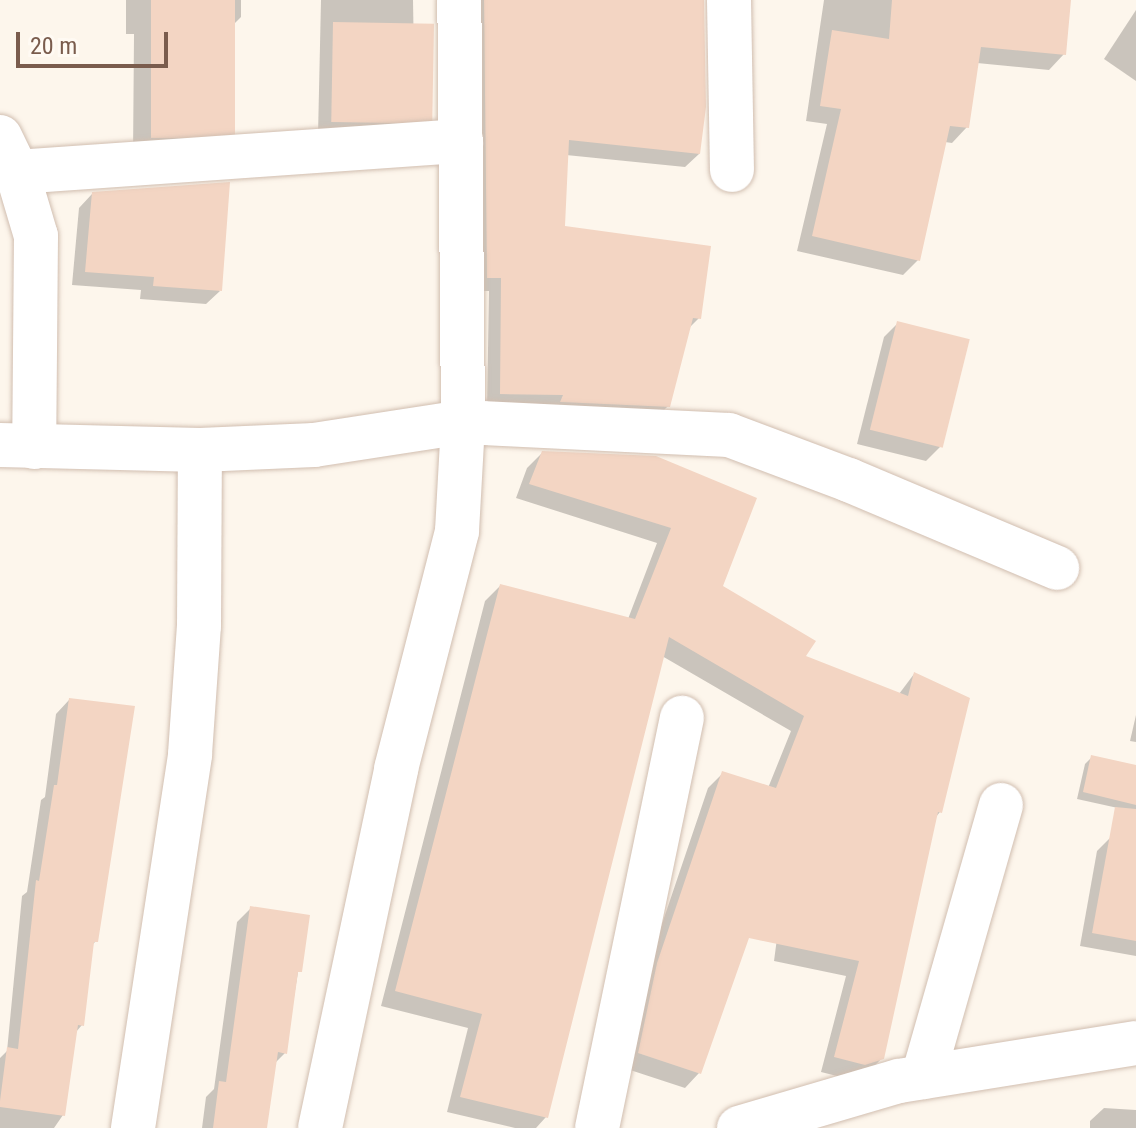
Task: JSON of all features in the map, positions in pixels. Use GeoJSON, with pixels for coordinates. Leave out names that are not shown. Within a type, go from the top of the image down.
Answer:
{"type":"FeatureCollection","features":[{"type":"Feature","properties":{"kind":"street"},"geometry":{"type":"LineString","coordinates":[[320,1128],[396,769],[457,531],[463,422],[459,0]]}},
{"type":"Feature","properties":{"kind":"street"},"geometry":{"type":"LineString","coordinates":[[729,0],[732,170]]}},
{"type":"Feature","properties":{"kind":"street"},"geometry":{"type":"LineString","coordinates":[[461,141],[8,154],[36,236],[17,446],[200,450],[314,445],[463,422],[729,435],[849,480],[1057,568]]}},
{"type":"Feature","properties":{"kind":"street"},"geometry":{"type":"LineString","coordinates":[[133,1128],[190,754],[199,626],[200,450]]}},
{"type":"Feature","properties":{"kind":"street"},"geometry":{"type":"LineString","coordinates":[[597,1128],[682,718]]}},
{"type":"Feature","properties":{"kind":"street"},"geometry":{"type":"LineString","coordinates":[[923,1077],[1001,805]]}},
{"type":"Feature","properties":{"kind":"street"},"geometry":{"type":"LineString","coordinates":[[739,1128],[923,1077],[1136,1043]]}},
{"type":"Feature","properties":{"kind":"building"},"geometry":{"type":"Polygon","coordinates":[[[151,0],[235,0],[235,138],[151,138],[151,0]]]}},
{"type":"Feature","properties":{"kind":"building"},"geometry":{"type":"Polygon","coordinates":[[[484,0],[704,0],[706,107],[700,154],[569,140],[565,226],[711,246],[701,319],[693,318],[670,407],[560,402],[563,395],[500,394],[501,278],[487,278],[484,0]]]}},
{"type":"Feature","properties":{"kind":"building"},"geometry":{"type":"Polygon","coordinates":[[[892,0],[1071,0],[1066,55],[981,47],[969,128],[950,126],[920,261],[812,236],[841,109],[820,106],[832,30],[889,39],[892,0]]]}},
{"type":"Feature","properties":{"kind":"building"},"geometry":{"type":"Polygon","coordinates":[[[333,22],[434,24],[432,124],[331,122],[333,22]]]}},
{"type":"Feature","properties":{"kind":"building"},"geometry":{"type":"Polygon","coordinates":[[[230,182],[222,291],[153,286],[154,277],[85,272],[92,192],[230,182]]]}},
{"type":"Feature","properties":{"kind":"building"},"geometry":{"type":"Polygon","coordinates":[[[897,321],[970,339],[943,448],[870,430],[897,321]]]}},
{"type":"Feature","properties":{"kind":"building"},"geometry":{"type":"Polygon","coordinates":[[[542,451],[656,456],[757,498],[723,586],[816,641],[806,656],[908,696],[914,672],[970,698],[942,813],[938,812],[884,1059],[865,1065],[834,1057],[859,961],[749,938],[701,1074],[638,1053],[657,963],[722,771],[776,788],[804,716],[669,637],[548,1118],[460,1097],[482,1014],[395,991],[500,584],[635,619],[671,528],[529,484],[542,451]]]}},
{"type":"Feature","properties":{"kind":"building"},"geometry":{"type":"Polygon","coordinates":[[[69,698],[135,706],[98,942],[94,942],[84,1026],[78,1025],[65,1116],[0,1107],[0,1101],[7,1047],[18,1049],[36,880],[39,881],[54,785],[57,785],[69,698]]]}},
{"type":"Feature","properties":{"kind":"building"},"geometry":{"type":"Polygon","coordinates":[[[1091,755],[1136,765],[1136,805],[1083,792],[1091,755]]]}},
{"type":"Feature","properties":{"kind":"building"},"geometry":{"type":"Polygon","coordinates":[[[1115,807],[1136,809],[1136,941],[1092,933],[1115,807]]]}},
{"type":"Feature","properties":{"kind":"building"},"geometry":{"type":"Polygon","coordinates":[[[250,906],[310,915],[302,972],[298,972],[287,1054],[278,1052],[267,1128],[213,1128],[219,1081],[226,1082],[250,906]]]}}]}
